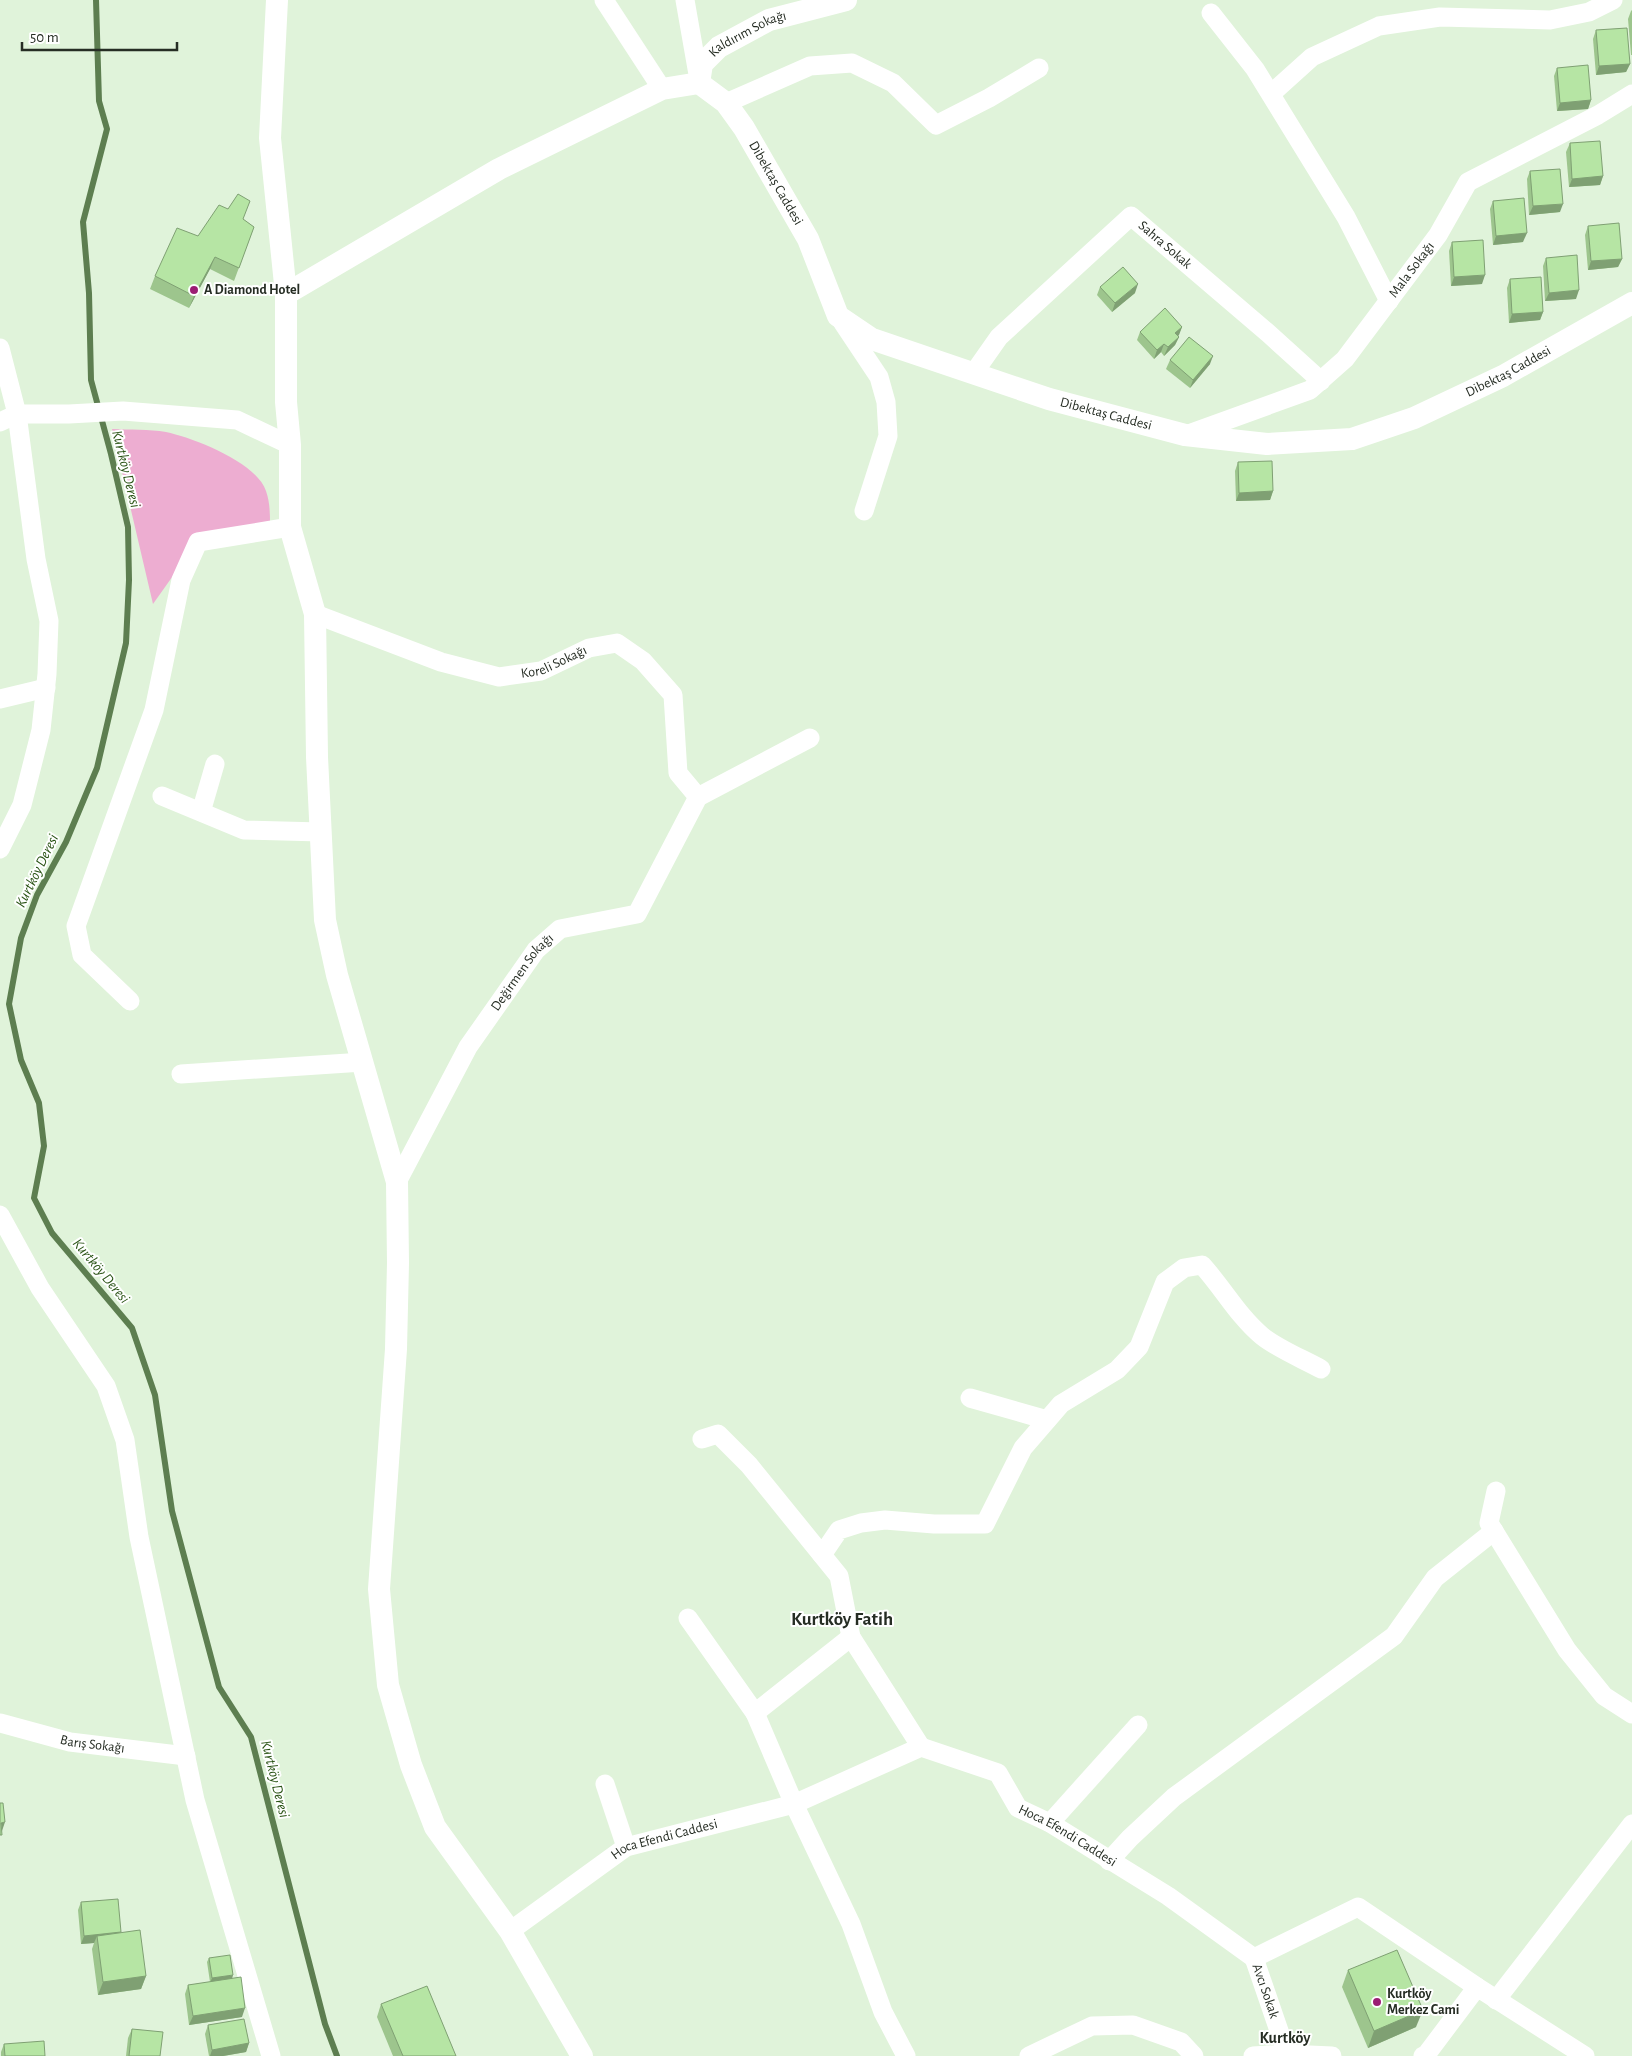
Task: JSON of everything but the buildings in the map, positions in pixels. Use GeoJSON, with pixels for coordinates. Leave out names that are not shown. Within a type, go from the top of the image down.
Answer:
{"type":"FeatureCollection","features":[{"type":"Feature","properties":{"kind":"street"},"geometry":{"type":"LineString","coordinates":[[278,0],[270,138],[286,294],[286,402],[290,445],[290,527],[315,614],[325,920],[337,975],[397,1182],[396,1349],[379,1590],[388,1685],[411,1765],[435,1826],[510,1931],[582,2056]]}},
{"type":"Feature","properties":{"kind":"street"},"geometry":{"type":"LineString","coordinates":[[604,0],[662,89]]}},
{"type":"Feature","properties":{"kind":"street"},"geometry":{"type":"LineString","coordinates":[[286,294],[310,282],[500,169],[662,89],[700,84],[685,0]]}},
{"type":"Feature","properties":{"kind":"street","name":"Kaldırım Sokağı"},"geometry":{"type":"LineString","coordinates":[[700,84],[702,64],[719,47],[769,20],[846,0]]}},
{"type":"Feature","properties":{"kind":"street"},"geometry":{"type":"LineString","coordinates":[[1270,94],[1312,57],[1379,26],[1440,17],[1550,20],[1588,12],[1613,0]]}},
{"type":"Feature","properties":{"kind":"street"},"geometry":{"type":"LineString","coordinates":[[1211,13],[1255,69],[1346,217],[1389,301]]}},
{"type":"Feature","properties":{"kind":"street"},"geometry":{"type":"LineString","coordinates":[[726,102],[810,66],[852,63],[893,83],[936,125],[989,98],[1039,68]]}},
{"type":"Feature","properties":{"kind":"street","name":"Dibektaş Caddesi"},"geometry":{"type":"LineString","coordinates":[[700,84],[726,102],[744,128],[808,239],[838,316],[872,339],[973,374],[1049,399],[1185,436],[1267,444],[1352,439],[1414,418],[1494,380],[1632,303]]}},
{"type":"Feature","properties":{"kind":"street","name":"Mala Sokağı"},"geometry":{"type":"LineString","coordinates":[[1185,436],[1310,390],[1345,359],[1438,235],[1468,182],[1598,115],[1632,94]]}},
{"type":"Feature","properties":{"kind":"street","name":"Sahra Sokak"},"geometry":{"type":"LineString","coordinates":[[973,374],[999,337],[1131,216],[1268,333],[1320,381]]}},
{"type":"Feature","properties":{"kind":"street"},"geometry":{"type":"LineString","coordinates":[[838,316],[879,377],[886,402],[888,436],[872,480],[864,511]]}},
{"type":"Feature","properties":{"kind":"street"},"geometry":{"type":"LineString","coordinates":[[0,348],[17,414],[36,559],[48,621],[46,688],[41,730],[22,805],[0,849]]}},
{"type":"Feature","properties":{"kind":"street"},"geometry":{"type":"LineString","coordinates":[[0,422],[17,414],[123,411],[237,420],[290,445]]}},
{"type":"Feature","properties":{"kind":"street"},"geometry":{"type":"LineString","coordinates":[[130,1001],[82,955],[76,926],[154,710],[181,580],[198,542],[290,527]]}},
{"type":"Feature","properties":{"kind":"street","name":"Koreli Sokağı"},"geometry":{"type":"LineString","coordinates":[[315,614],[441,662],[499,677],[541,672],[589,648],[617,643],[643,661],[673,695],[678,773],[698,797]]}},
{"type":"Feature","properties":{"kind":"street"},"geometry":{"type":"LineString","coordinates":[[0,699],[46,688]]}},
{"type":"Feature","properties":{"kind":"street"},"geometry":{"type":"LineString","coordinates":[[698,797],[810,738]]}},
{"type":"Feature","properties":{"kind":"street"},"geometry":{"type":"LineString","coordinates":[[201,812],[215,764]]}},
{"type":"Feature","properties":{"kind":"street"},"geometry":{"type":"LineString","coordinates":[[162,796],[244,830],[321,832]]}},
{"type":"Feature","properties":{"kind":"street","name":"Değirmen Sokağı"},"geometry":{"type":"LineString","coordinates":[[397,1182],[468,1047],[536,950],[560,929],[637,914],[698,797]]}},
{"type":"Feature","properties":{"kind":"street"},"geometry":{"type":"LineString","coordinates":[[182,1074],[363,1062]]}},
{"type":"Feature","properties":{"kind":"street"},"geometry":{"type":"LineString","coordinates":[[0,1215],[40,1288],[106,1386],[125,1440],[139,1538],[196,1800],[271,2056]]}},
{"type":"Feature","properties":{"kind":"street"},"geometry":{"type":"LineString","coordinates":[[822,1555],[839,1530],[860,1523],[885,1520],[934,1524],[985,1524],[1023,1448],[1060,1404],[1117,1370],[1139,1347],[1165,1282],[1184,1268],[1202,1264],[1237,1311],[1263,1337],[1320,1369]]}},
{"type":"Feature","properties":{"kind":"street"},"geometry":{"type":"LineString","coordinates":[[970,1398],[1047,1420]]}},
{"type":"Feature","properties":{"kind":"street"},"geometry":{"type":"LineString","coordinates":[[702,1439],[718,1434],[749,1465],[839,1576],[851,1637],[921,1746]]}},
{"type":"Feature","properties":{"kind":"street"},"geometry":{"type":"LineString","coordinates":[[1496,1491],[1489,1523],[1567,1650],[1604,1696],[1632,1714]]}},
{"type":"Feature","properties":{"kind":"street"},"geometry":{"type":"LineString","coordinates":[[1109,1861],[1130,1838],[1174,1797],[1394,1636],[1435,1578],[1494,1531]]}},
{"type":"Feature","properties":{"kind":"street"},"geometry":{"type":"LineString","coordinates":[[688,1618],[754,1712],[794,1804],[851,1924],[883,2012],[906,2056]]}},
{"type":"Feature","properties":{"kind":"street"},"geometry":{"type":"LineString","coordinates":[[754,1712],[851,1637]]}},
{"type":"Feature","properties":{"kind":"street","name":"Barış Sokağı"},"geometry":{"type":"LineString","coordinates":[[0,1723],[70,1742],[186,1756]]}},
{"type":"Feature","properties":{"kind":"street"},"geometry":{"type":"LineString","coordinates":[[1050,1823],[1138,1725]]}},
{"type":"Feature","properties":{"kind":"street","name":"Hoca Efendi Caddesi"},"geometry":{"type":"LineString","coordinates":[[510,1931],[626,1847],[794,1804],[921,1746],[998,1774],[1018,1808],[1050,1823],[1168,1896],[1254,1958]]}},
{"type":"Feature","properties":{"kind":"street"},"geometry":{"type":"LineString","coordinates":[[605,1784],[626,1847]]}},
{"type":"Feature","properties":{"kind":"street"},"geometry":{"type":"LineString","coordinates":[[1496,2000],[1632,1824]]}},
{"type":"Feature","properties":{"kind":"street"},"geometry":{"type":"LineString","coordinates":[[1254,1958],[1358,1907],[1496,2000],[1585,2056]]}},
{"type":"Feature","properties":{"kind":"street","name":"Avcı Sokak"},"geometry":{"type":"LineString","coordinates":[[1254,1958],[1287,2054]]}},
{"type":"Feature","properties":{"kind":"street"},"geometry":{"type":"LineString","coordinates":[[1425,2056],[1477,1987]]}},
{"type":"Feature","properties":{"kind":"street"},"geometry":{"type":"LineString","coordinates":[[1029,2056],[1092,2026],[1133,2025],[1181,2042],[1194,2056]]}},
{"type":"Feature","properties":{"kind":"street"},"geometry":{"type":"LineString","coordinates":[[1252,2056],[1287,2054],[1332,2056]]}},
{"type":"Feature","properties":{"kind":"shaded area"},"geometry":{"type":"Polygon","coordinates":[[[112,429],[146,430],[178,435],[223,453],[237,461],[260,480],[266,491],[270,525],[187,556],[153,604],[112,429]]]}},
{"type":"Feature","properties":{"kind":"waterway","name":"Kurtköy Deresi"},"geometry":{"type":"LineString","coordinates":[[96,0],[99,101],[107,129],[83,222],[89,293],[91,380],[128,527],[129,580],[126,643],[97,768],[66,842],[37,895],[21,938],[9,1004],[21,1060],[39,1103],[44,1146],[34,1198],[52,1233],[132,1328],[155,1395],[172,1511],[219,1687],[251,1737],[325,2024],[337,2056]]}},
{"type":"Feature","properties":{"kind":"place","name":"A Diamond Hotel"},"geometry":{"type":"Point","coordinates":[194,290]}},
{"type":"Feature","properties":{"kind":"place","name":"Kurtköy Merkez Cami"},"geometry":{"type":"Point","coordinates":[1377,2002]}},
{"type":"Feature","properties":{"kind":"district","name":"Kurtköy Fatih"},"geometry":{"type":"Point","coordinates":[842,1619]}},
{"type":"Feature","properties":{"kind":"district","name":"Kurtköy"},"geometry":{"type":"Point","coordinates":[1285,2038]}}]}
